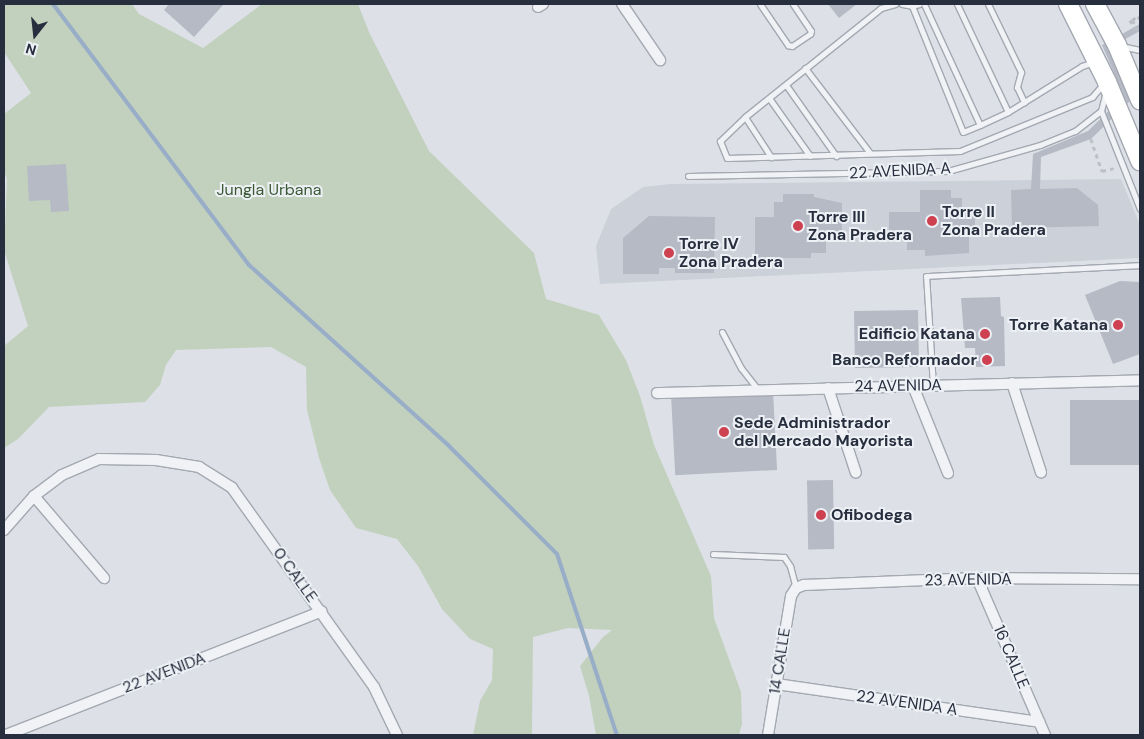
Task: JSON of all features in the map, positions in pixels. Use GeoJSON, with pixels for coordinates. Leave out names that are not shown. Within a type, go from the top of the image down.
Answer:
{"type":"FeatureCollection","features":[{"type":"Feature","properties":{"kind":"highway"},"geometry":{"type":"LineString","coordinates":[[1068,4],[1107,81],[1140,161]]}},
{"type":"Feature","properties":{"kind":"highway"},"geometry":{"type":"LineString","coordinates":[[1095,4],[1118,45],[1140,100]]}},
{"type":"Feature","properties":{"kind":"street"},"geometry":{"type":"LineString","coordinates":[[622,4],[660,60]]}},
{"type":"Feature","properties":{"kind":"street","name":"24 AVENIDA"},"geometry":{"type":"LineString","coordinates":[[657,393],[1140,380]]}},
{"type":"Feature","properties":{"kind":"street"},"geometry":{"type":"LineString","coordinates":[[1012,384],[1041,472]]}},
{"type":"Feature","properties":{"kind":"street"},"geometry":{"type":"LineString","coordinates":[[913,386],[948,473]]}},
{"type":"Feature","properties":{"kind":"street"},"geometry":{"type":"LineString","coordinates":[[828,388],[856,473]]}},
{"type":"Feature","properties":{"kind":"street","name":"0 CALLE"},"geometry":{"type":"LineString","coordinates":[[34,496],[62,475],[99,459],[156,460],[199,467],[232,488],[322,611],[374,687],[397,735]]}},
{"type":"Feature","properties":{"kind":"street"},"geometry":{"type":"LineString","coordinates":[[4,530],[34,496],[104,578]]}},
{"type":"Feature","properties":{"kind":"street","name":"23 AVENIDA"},"geometry":{"type":"LineString","coordinates":[[796,588],[804,585],[977,578],[1140,579]]}},
{"type":"Feature","properties":{"kind":"street","name":"16 CALLE"},"geometry":{"type":"LineString","coordinates":[[977,578],[1045,735]]}},
{"type":"Feature","properties":{"kind":"street","name":"14 CALLE"},"geometry":{"type":"LineString","coordinates":[[768,735],[791,596],[796,588]]}},
{"type":"Feature","properties":{"kind":"street","name":"22 AVENIDA"},"geometry":{"type":"LineString","coordinates":[[6,735],[322,611]]}},
{"type":"Feature","properties":{"kind":"street","name":"22 AVENIDA A"},"geometry":{"type":"LineString","coordinates":[[776,684],[1039,722]]}},
{"type":"Feature","properties":{"kind":"lane"},"geometry":{"type":"LineString","coordinates":[[760,4],[788,45],[792,46],[811,33],[793,4]]}},
{"type":"Feature","properties":{"kind":"lane"},"geometry":{"type":"LineString","coordinates":[[895,4],[881,8],[745,117],[720,141],[726,158],[960,151],[1092,97],[1107,81]]}},
{"type":"Feature","properties":{"kind":"lane"},"geometry":{"type":"LineString","coordinates":[[902,4],[912,6],[919,4]]}},
{"type":"Feature","properties":{"kind":"lane"},"geometry":{"type":"LineString","coordinates":[[924,4],[980,125]]}},
{"type":"Feature","properties":{"kind":"lane"},"geometry":{"type":"LineString","coordinates":[[957,4],[1008,112]]}},
{"type":"Feature","properties":{"kind":"lane"},"geometry":{"type":"LineString","coordinates":[[988,4],[1020,72],[1018,89],[1024,102]]}},
{"type":"Feature","properties":{"kind":"lane"},"geometry":{"type":"LineString","coordinates":[[912,6],[963,132],[1008,112],[1082,66],[1097,61]]}},
{"type":"Feature","properties":{"kind":"lane"},"geometry":{"type":"LineString","coordinates":[[1118,45],[1140,50]]}},
{"type":"Feature","properties":{"kind":"lane"},"geometry":{"type":"LineString","coordinates":[[805,68],[870,153]]}},
{"type":"Feature","properties":{"kind":"lane"},"geometry":{"type":"LineString","coordinates":[[1107,81],[1101,111],[1140,209]]}},
{"type":"Feature","properties":{"kind":"lane"},"geometry":{"type":"LineString","coordinates":[[786,85],[836,156]]}},
{"type":"Feature","properties":{"kind":"lane"},"geometry":{"type":"LineString","coordinates":[[769,98],[810,156]]}},
{"type":"Feature","properties":{"kind":"lane","name":"22 AVENIDA A"},"geometry":{"type":"LineString","coordinates":[[688,176],[948,171],[1040,145],[1075,131],[1101,111]]}},
{"type":"Feature","properties":{"kind":"lane"},"geometry":{"type":"LineString","coordinates":[[745,117],[771,157]]}},
{"type":"Feature","properties":{"kind":"lane"},"geometry":{"type":"LineString","coordinates":[[933,386],[926,276],[1140,265]]}},
{"type":"Feature","properties":{"kind":"lane"},"geometry":{"type":"LineString","coordinates":[[722,332],[741,368],[758,390]]}},
{"type":"Feature","properties":{"kind":"lane"},"geometry":{"type":"LineString","coordinates":[[713,554],[784,557],[790,566],[796,588]]}},
{"type":"Feature","properties":{"kind":"path"},"geometry":{"type":"LineString","coordinates":[[1130,20],[1137,31],[1132,20],[1138,16],[1140,20]]}},
{"type":"Feature","properties":{"kind":"path"},"geometry":{"type":"LineString","coordinates":[[1091,139],[1102,171],[1123,165]]}},
{"type":"Feature","properties":{"kind":"shaded area"},"geometry":{"type":"Polygon","coordinates":[[[1121,179],[1140,225],[1140,258],[600,284],[596,246],[611,209],[643,187],[670,184],[1121,179]]]}},
{"type":"Feature","properties":{"kind":"green space","name":"Jungla Urbana"},"geometry":{"type":"Polygon","coordinates":[[[4,4],[132,4],[139,14],[203,48],[262,4],[358,4],[369,32],[429,151],[534,253],[546,299],[599,315],[626,360],[640,396],[654,445],[711,576],[714,618],[741,692],[742,724],[739,735],[596,735],[589,696],[580,666],[603,637],[612,630],[568,628],[533,637],[532,735],[473,735],[480,701],[492,680],[493,649],[470,639],[442,609],[418,566],[397,539],[356,528],[330,490],[319,458],[307,410],[306,367],[271,347],[176,350],[166,365],[160,385],[145,402],[49,407],[18,439],[4,448],[4,346],[28,326],[4,250],[7,179],[4,171],[4,114],[31,93],[4,52],[4,4]]]}},
{"type":"Feature","properties":{"kind":"building"},"geometry":{"type":"Polygon","coordinates":[[[169,4],[224,4],[194,37],[164,10],[169,4]]]}},
{"type":"Feature","properties":{"kind":"building"},"geometry":{"type":"Polygon","coordinates":[[[828,4],[857,4],[839,18],[828,4]]]}},
{"type":"Feature","properties":{"kind":"building"},"geometry":{"type":"Polygon","coordinates":[[[1140,24],[1140,31],[1111,47],[1133,98],[1091,139],[1041,157],[1040,189],[1077,188],[1098,205],[1099,226],[1012,228],[1011,190],[1031,189],[1033,154],[1088,131],[1124,96],[1102,45],[1140,24]]]}},
{"type":"Feature","properties":{"kind":"building"},"geometry":{"type":"Polygon","coordinates":[[[66,164],[69,211],[51,212],[50,200],[29,201],[27,166],[66,164]]]}},
{"type":"Feature","properties":{"kind":"building","name":"Torre II Zona Pradera"},"geometry":{"type":"Polygon","coordinates":[[[920,190],[951,190],[951,198],[962,198],[962,211],[975,211],[975,230],[969,230],[969,253],[925,256],[925,250],[907,250],[907,233],[889,233],[889,212],[920,212],[920,190]]]}},
{"type":"Feature","properties":{"kind":"building","name":"Torre III Zona Pradera"},"geometry":{"type":"Polygon","coordinates":[[[783,194],[814,194],[814,197],[842,203],[842,236],[826,236],[826,253],[811,253],[811,258],[755,258],[755,217],[774,217],[774,202],[783,202],[783,194]]]}},
{"type":"Feature","properties":{"kind":"building","name":"Torre IV Zona Pradera"},"geometry":{"type":"Polygon","coordinates":[[[649,216],[715,217],[714,273],[675,273],[675,268],[659,268],[659,274],[623,274],[623,238],[649,216]]]}},
{"type":"Feature","properties":{"kind":"building","name":"Torre Katana"},"geometry":{"type":"Polygon","coordinates":[[[1120,281],[1140,282],[1140,354],[1113,364],[1085,295],[1120,281]]]}},
{"type":"Feature","properties":{"kind":"building","name":"Edificio Katana"},"geometry":{"type":"Polygon","coordinates":[[[1000,297],[1001,316],[1004,317],[1005,366],[976,367],[975,348],[965,348],[961,298],[1000,297]]]}},
{"type":"Feature","properties":{"kind":"building"},"geometry":{"type":"Polygon","coordinates":[[[918,310],[919,367],[855,368],[854,311],[918,310]]]}},
{"type":"Feature","properties":{"kind":"building","name":"Sede Administrador del Mercado Mayorista"},"geometry":{"type":"Polygon","coordinates":[[[773,392],[777,470],[675,475],[671,397],[773,392]]]}},
{"type":"Feature","properties":{"kind":"building"},"geometry":{"type":"Polygon","coordinates":[[[1070,400],[1140,400],[1140,465],[1070,465],[1070,400]]]}},
{"type":"Feature","properties":{"kind":"building","name":"Ofibodega"},"geometry":{"type":"Polygon","coordinates":[[[807,480],[833,480],[834,549],[808,549],[807,480]]]}},
{"type":"Feature","properties":{"kind":"waterway"},"geometry":{"type":"LineString","coordinates":[[53,4],[249,265],[448,445],[557,554],[617,735]]}},
{"type":"Feature","properties":{"kind":"place","name":"Torre II Zona Pradera"},"geometry":{"type":"Point","coordinates":[932,221]}},
{"type":"Feature","properties":{"kind":"place","name":"Torre III Zona Pradera"},"geometry":{"type":"Point","coordinates":[798,226]}},
{"type":"Feature","properties":{"kind":"place","name":"Torre IV Zona Pradera"},"geometry":{"type":"Point","coordinates":[669,253]}},
{"type":"Feature","properties":{"kind":"place","name":"Torre Katana"},"geometry":{"type":"Point","coordinates":[1118,325]}},
{"type":"Feature","properties":{"kind":"place","name":"Edificio Katana"},"geometry":{"type":"Point","coordinates":[985,334]}},
{"type":"Feature","properties":{"kind":"place","name":"Banco Reformador"},"geometry":{"type":"Point","coordinates":[987,360]}},
{"type":"Feature","properties":{"kind":"place","name":"Sede Administrador del Mercado Mayorista"},"geometry":{"type":"Point","coordinates":[724,432]}},
{"type":"Feature","properties":{"kind":"place","name":"Ofibodega"},"geometry":{"type":"Point","coordinates":[821,515]}}]}
